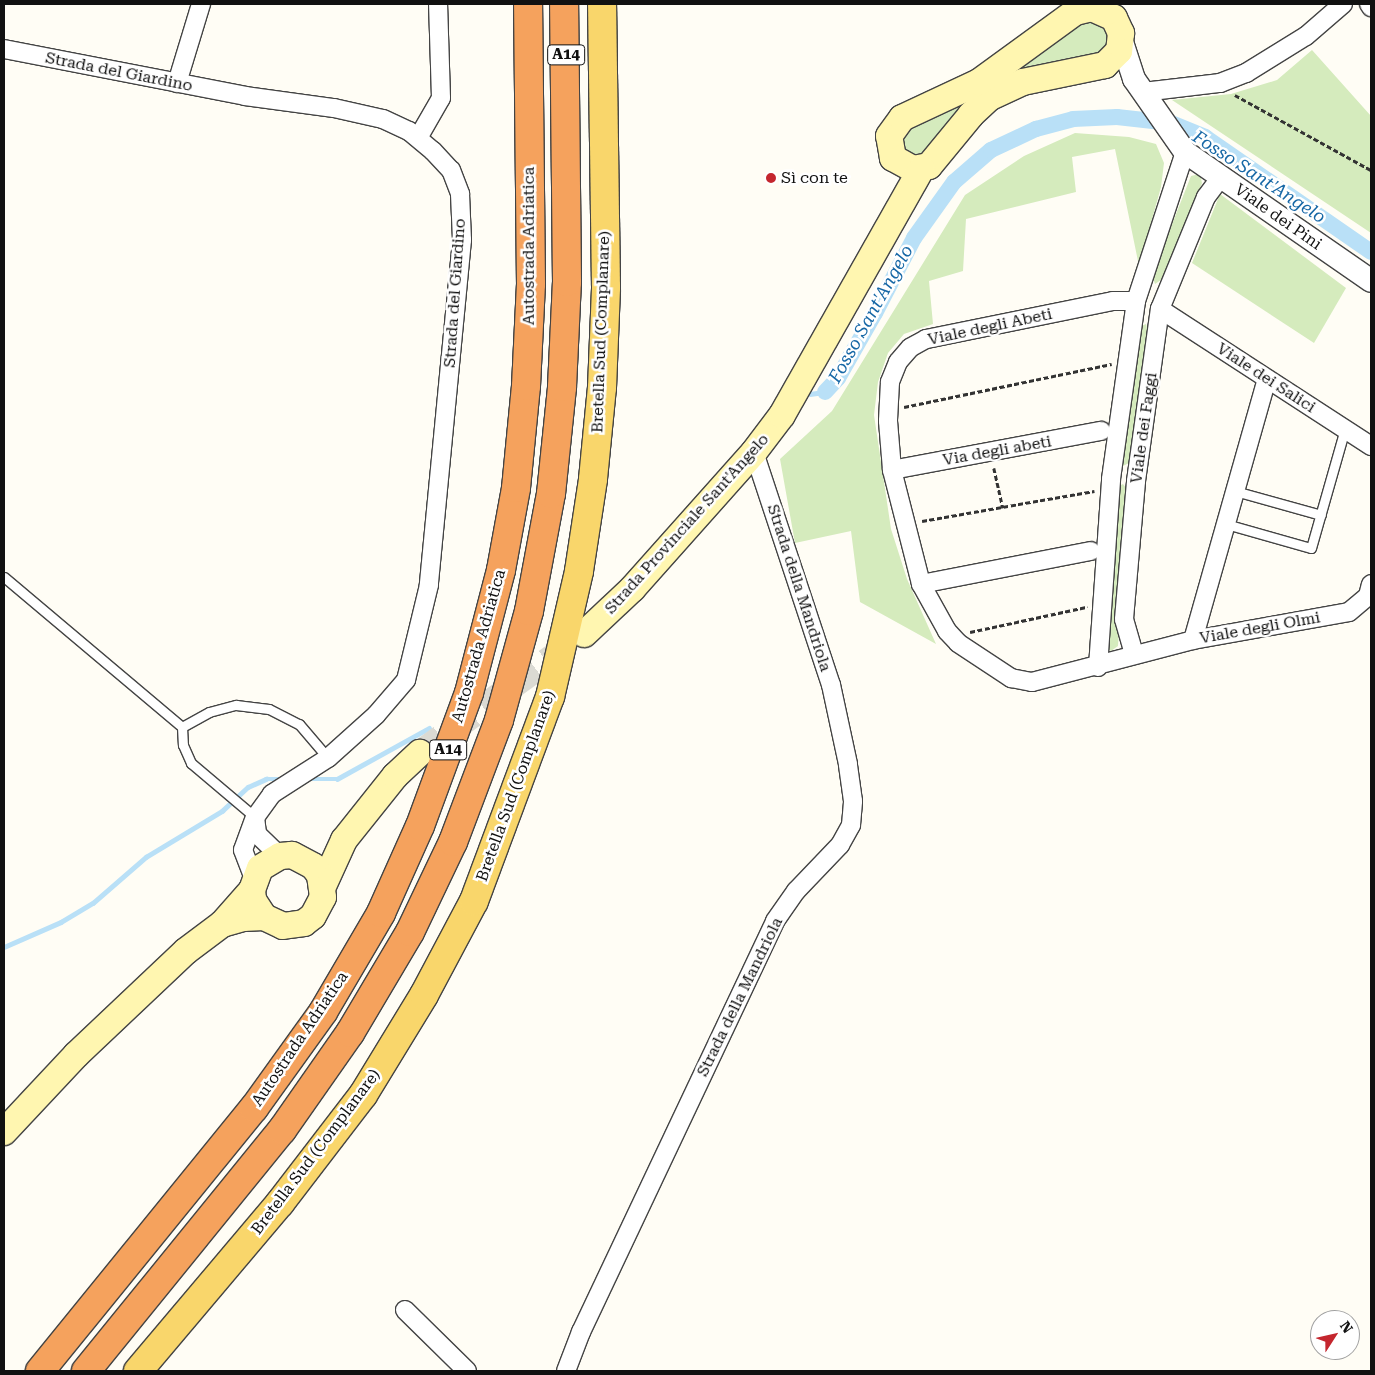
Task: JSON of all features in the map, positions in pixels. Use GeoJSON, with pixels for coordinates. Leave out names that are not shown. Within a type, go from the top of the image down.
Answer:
{"type":"FeatureCollection","features":[{"type":"Feature","properties":{"kind":"highway","name":"Autostrada Adriatica"},"geometry":{"type":"LineString","coordinates":[[40,1371],[254,1108],[323,1012],[381,913],[420,826],[469,692],[501,570],[516,488],[526,386],[531,284],[528,4]]}},
{"type":"Feature","properties":{"kind":"highway","name":"A14"},"geometry":{"type":"LineString","coordinates":[[86,1371],[282,1130],[350,1033],[410,932],[453,842],[499,720],[529,611],[551,494],[562,387],[567,282],[564,4]]}},
{"type":"Feature","properties":{"kind":"main road","name":"Bretella Sud (Complanare)"},"geometry":{"type":"LineString","coordinates":[[138,1371],[280,1203],[368,1087],[424,995],[474,901],[550,698],[579,571],[593,479],[602,388],[606,287],[602,4]]}},
{"type":"Feature","properties":{"kind":"main road"},"geometry":{"type":"LineString","coordinates":[[1086,6],[1100,9],[1115,21],[1119,51],[1105,65],[1023,82],[989,98],[971,115],[936,161],[910,166],[888,144],[896,123],[979,82],[1086,6]]}},
{"type":"Feature","properties":{"kind":"main road","name":"Strada Provinciale Sant'Angelo"},"geometry":{"type":"LineString","coordinates":[[584,634],[632,590],[754,452],[806,376],[903,200],[910,166]]}},
{"type":"Feature","properties":{"kind":"main road"},"geometry":{"type":"LineString","coordinates":[[222,924],[242,918],[264,918],[283,926],[304,923],[319,908],[323,886],[344,840],[395,776],[420,753]]}},
{"type":"Feature","properties":{"kind":"main road"},"geometry":{"type":"LineString","coordinates":[[4,1132],[76,1055],[186,951],[222,924],[253,885],[260,868],[344,840]]}},
{"type":"Feature","properties":{"kind":"main road"},"geometry":{"type":"LineString","coordinates":[[292,857],[313,866],[323,886]]}},
{"type":"Feature","properties":{"kind":"main road"},"geometry":{"type":"LineString","coordinates":[[253,885],[253,900],[264,918]]}},
{"type":"Feature","properties":{"kind":"street"},"geometry":{"type":"LineString","coordinates":[[177,83],[201,4]]}},
{"type":"Feature","properties":{"kind":"street"},"geometry":{"type":"LineString","coordinates":[[418,138],[442,98],[438,4]]}},
{"type":"Feature","properties":{"kind":"street"},"geometry":{"type":"LineString","coordinates":[[1138,85],[1220,83],[1273,59],[1343,4]]}},
{"type":"Feature","properties":{"kind":"street"},"geometry":{"type":"LineString","coordinates":[[1368,4],[1371,7]]}},
{"type":"Feature","properties":{"kind":"street","name":"Viale dei Pini"},"geometry":{"type":"LineString","coordinates":[[1115,21],[1138,85],[1185,152],[1371,281]]}},
{"type":"Feature","properties":{"kind":"street","name":"Strada del Giardino"},"geometry":{"type":"LineString","coordinates":[[4,49],[289,104],[334,108],[383,119],[418,138],[451,170],[460,194],[462,240],[429,585],[406,680],[376,715],[328,758],[272,794],[255,817],[243,850],[253,885]]}},
{"type":"Feature","properties":{"kind":"street","name":"Viale dei Pini"},"geometry":{"type":"LineString","coordinates":[[1105,65],[1117,68],[1138,85]]}},
{"type":"Feature","properties":{"kind":"street","name":"Viale dei Faggi"},"geometry":{"type":"LineString","coordinates":[[1098,667],[1111,478],[1136,301],[1185,152]]}},
{"type":"Feature","properties":{"kind":"street","name":"Viale dei Faggi"},"geometry":{"type":"LineString","coordinates":[[1134,654],[1124,619],[1136,481],[1160,309],[1206,197],[1221,177]]}},
{"type":"Feature","properties":{"kind":"street","name":"Viale degli Abeti"},"geometry":{"type":"LineString","coordinates":[[921,584],[892,470],[888,421],[890,382],[898,362],[910,348],[926,339],[1114,301],[1136,301]]}},
{"type":"Feature","properties":{"kind":"street"},"geometry":{"type":"LineString","coordinates":[[1136,301],[1141,312],[1150,314],[1160,309]]}},
{"type":"Feature","properties":{"kind":"street","name":"Viale dei Salici"},"geometry":{"type":"LineString","coordinates":[[1160,309],[1371,446]]}},
{"type":"Feature","properties":{"kind":"street"},"geometry":{"type":"LineString","coordinates":[[1193,640],[1267,379]]}},
{"type":"Feature","properties":{"kind":"street","name":"Via degli abeti"},"geometry":{"type":"LineString","coordinates":[[892,470],[1101,431]]}},
{"type":"Feature","properties":{"kind":"street","name":"Strada della Mandriola"},"geometry":{"type":"LineString","coordinates":[[569,1370],[581,1332],[775,921],[796,891],[840,845],[851,825],[853,801],[848,764],[831,685],[754,452]]}},
{"type":"Feature","properties":{"kind":"street"},"geometry":{"type":"LineString","coordinates":[[1091,551],[921,584],[946,631],[958,643],[1010,678],[1032,682],[1098,667],[1134,654]]}},
{"type":"Feature","properties":{"kind":"street","name":"Viale degli Olmi"},"geometry":{"type":"LineString","coordinates":[[1134,654],[1193,640],[1349,612],[1360,606],[1371,584]]}},
{"type":"Feature","properties":{"kind":"street"},"geometry":{"type":"LineString","coordinates":[[255,817],[258,834],[292,857]]}},
{"type":"Feature","properties":{"kind":"street"},"geometry":{"type":"LineString","coordinates":[[405,1310],[467,1371]]}},
{"type":"Feature","properties":{"kind":"lane"},"geometry":{"type":"LineString","coordinates":[[1226,524],[1311,548],[1345,429]]}},
{"type":"Feature","properties":{"kind":"lane"},"geometry":{"type":"LineString","coordinates":[[1235,491],[1321,515]]}},
{"type":"Feature","properties":{"kind":"lane"},"geometry":{"type":"LineString","coordinates":[[4,577],[182,727],[184,745],[191,763],[255,817]]}},
{"type":"Feature","properties":{"kind":"lane"},"geometry":{"type":"LineString","coordinates":[[182,727],[209,712],[236,706],[269,709],[299,724],[328,758]]}},
{"type":"Feature","properties":{"kind":"path"},"geometry":{"type":"LineString","coordinates":[[1220,83],[1223,88],[1371,170]]}},
{"type":"Feature","properties":{"kind":"path"},"geometry":{"type":"LineString","coordinates":[[897,409],[1118,363]]}},
{"type":"Feature","properties":{"kind":"path"},"geometry":{"type":"LineString","coordinates":[[991,452],[1003,508]]}},
{"type":"Feature","properties":{"kind":"path"},"geometry":{"type":"LineString","coordinates":[[920,522],[1102,489]]}},
{"type":"Feature","properties":{"kind":"path"},"geometry":{"type":"LineString","coordinates":[[968,632],[1089,607]]}},
{"type":"Feature","properties":{"kind":"green space"},"geometry":{"type":"Polygon","coordinates":[[[1097,16],[1114,36],[1104,57],[1044,69],[911,165],[896,134],[1076,19],[1097,16]]]}},
{"type":"Feature","properties":{"kind":"green space"},"geometry":{"type":"Polygon","coordinates":[[[1312,50],[1371,116],[1371,233],[1172,100],[1231,94],[1277,80],[1312,50]]]}},
{"type":"Feature","properties":{"kind":"green space"},"geometry":{"type":"Polygon","coordinates":[[[1075,133],[1129,137],[1156,144],[1164,163],[1161,187],[1139,266],[1115,149],[1072,157],[1076,192],[966,219],[963,271],[929,281],[933,324],[904,334],[888,353],[878,382],[874,415],[891,529],[907,579],[936,644],[860,602],[851,531],[795,543],[780,459],[832,411],[965,195],[1024,156],[1075,133]]]}},
{"type":"Feature","properties":{"kind":"green space"},"geometry":{"type":"Polygon","coordinates":[[[1200,174],[1202,183],[1164,278],[1155,284],[1152,275],[1191,176],[1200,174]]]}},
{"type":"Feature","properties":{"kind":"green space"},"geometry":{"type":"Polygon","coordinates":[[[1220,194],[1346,288],[1314,343],[1192,263],[1220,194]]]}},
{"type":"Feature","properties":{"kind":"green space"},"geometry":{"type":"Polygon","coordinates":[[[1146,324],[1148,333],[1129,463],[1123,466],[1118,459],[1139,327],[1146,324]]]}},
{"type":"Feature","properties":{"kind":"green space"},"geometry":{"type":"Polygon","coordinates":[[[1123,484],[1128,491],[1118,646],[1111,651],[1105,647],[1117,487],[1123,484]]]}},
{"type":"Feature","properties":{"kind":"waterway","name":"Fosso Sant'Angelo"},"geometry":{"type":"LineString","coordinates":[[825,392],[838,378],[875,313],[914,238],[954,182],[991,150],[1036,129],[1073,119],[1117,117],[1171,123],[1205,137],[1371,252]]}},
{"type":"Feature","properties":{"kind":"waterway"},"geometry":{"type":"LineString","coordinates":[[810,394],[825,392]]}},
{"type":"Feature","properties":{"kind":"waterway"},"geometry":{"type":"LineString","coordinates":[[306,779],[337,779],[429,728]]}},
{"type":"Feature","properties":{"kind":"waterway"},"geometry":{"type":"LineString","coordinates":[[4,947],[61,922],[93,903],[146,857],[222,811],[248,787],[266,779],[283,779]]}},
{"type":"Feature","properties":{"kind":"tunnel"},"geometry":{"type":"LineString","coordinates":[[420,753],[572,643]]}},
{"type":"Feature","properties":{"kind":"place","name":"Sì con te"},"geometry":{"type":"Point","coordinates":[771,178]}}]}
